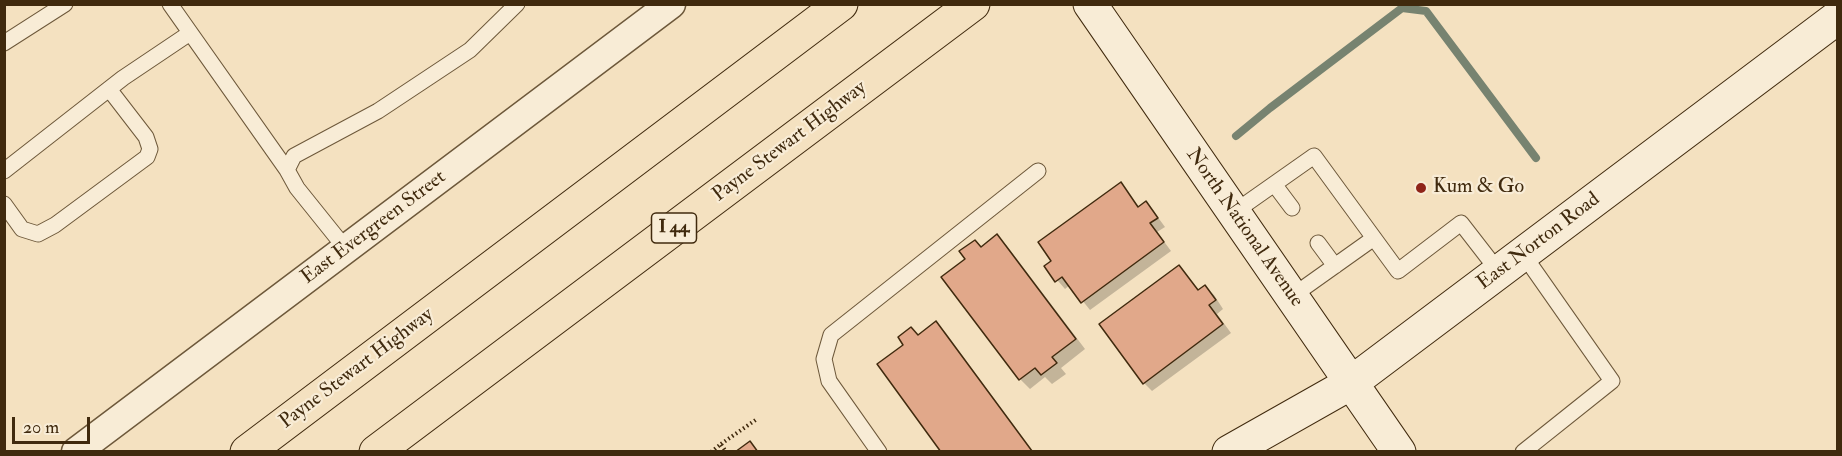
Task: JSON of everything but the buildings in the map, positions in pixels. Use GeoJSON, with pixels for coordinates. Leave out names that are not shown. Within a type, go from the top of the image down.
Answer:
{"type":"FeatureCollection","features":[{"type":"Feature","properties":{"kind":"highway","name":"Payne Stewart Highway"},"geometry":{"type":"LineString","coordinates":[[247,452],[841,4]]}},
{"type":"Feature","properties":{"kind":"highway","name":"Payne Stewart Highway"},"geometry":{"type":"LineString","coordinates":[[376,452],[973,4]]}},
{"type":"Feature","properties":{"kind":"main road","name":"North National Avenue"},"geometry":{"type":"LineString","coordinates":[[1090,4],[1399,452]]}},
{"type":"Feature","properties":{"kind":"main road","name":"East Norton Road"},"geometry":{"type":"LineString","coordinates":[[1229,452],[1351,383],[1838,17]]}},
{"type":"Feature","properties":{"kind":"street","name":"East Evergreen Street"},"geometry":{"type":"LineString","coordinates":[[76,452],[671,4]]}},
{"type":"Feature","properties":{"kind":"lane"},"geometry":{"type":"LineString","coordinates":[[4,43],[64,4]]}},
{"type":"Feature","properties":{"kind":"lane"},"geometry":{"type":"LineString","coordinates":[[170,4],[287,170],[297,188],[346,249]]}},
{"type":"Feature","properties":{"kind":"lane"},"geometry":{"type":"LineString","coordinates":[[287,170],[294,156],[378,111],[470,50],[517,4]]}},
{"type":"Feature","properties":{"kind":"lane"},"geometry":{"type":"LineString","coordinates":[[4,171],[109,89],[190,33]]}},
{"type":"Feature","properties":{"kind":"lane"},"geometry":{"type":"LineString","coordinates":[[4,204],[22,229],[38,234],[55,225],[147,157],[150,149],[146,137],[109,89]]}},
{"type":"Feature","properties":{"kind":"lane"},"geometry":{"type":"LineString","coordinates":[[1233,213],[1314,156],[1398,271],[1461,224],[1511,263],[1612,381],[1523,452]]}},
{"type":"Feature","properties":{"kind":"lane"},"geometry":{"type":"LineString","coordinates":[[879,452],[829,381],[824,359],[831,335],[1038,171]]}},
{"type":"Feature","properties":{"kind":"lane"},"geometry":{"type":"LineString","coordinates":[[1274,184],[1292,208]]}},
{"type":"Feature","properties":{"kind":"lane"},"geometry":{"type":"LineString","coordinates":[[1291,297],[1374,238]]}},
{"type":"Feature","properties":{"kind":"lane"},"geometry":{"type":"LineString","coordinates":[[1318,243],[1335,266]]}},
{"type":"Feature","properties":{"kind":"path"},"geometry":{"type":"LineString","coordinates":[[711,452],[757,419]]}},
{"type":"Feature","properties":{"kind":"path"},"geometry":{"type":"LineString","coordinates":[[721,444],[726,452]]}},
{"type":"Feature","properties":{"kind":"waterway"},"geometry":{"type":"LineString","coordinates":[[1236,136],[1402,8],[1426,11],[1536,158]]}},
{"type":"Feature","properties":{"kind":"place","name":"Kum & Go"},"geometry":{"type":"Point","coordinates":[1421,188]}}]}
